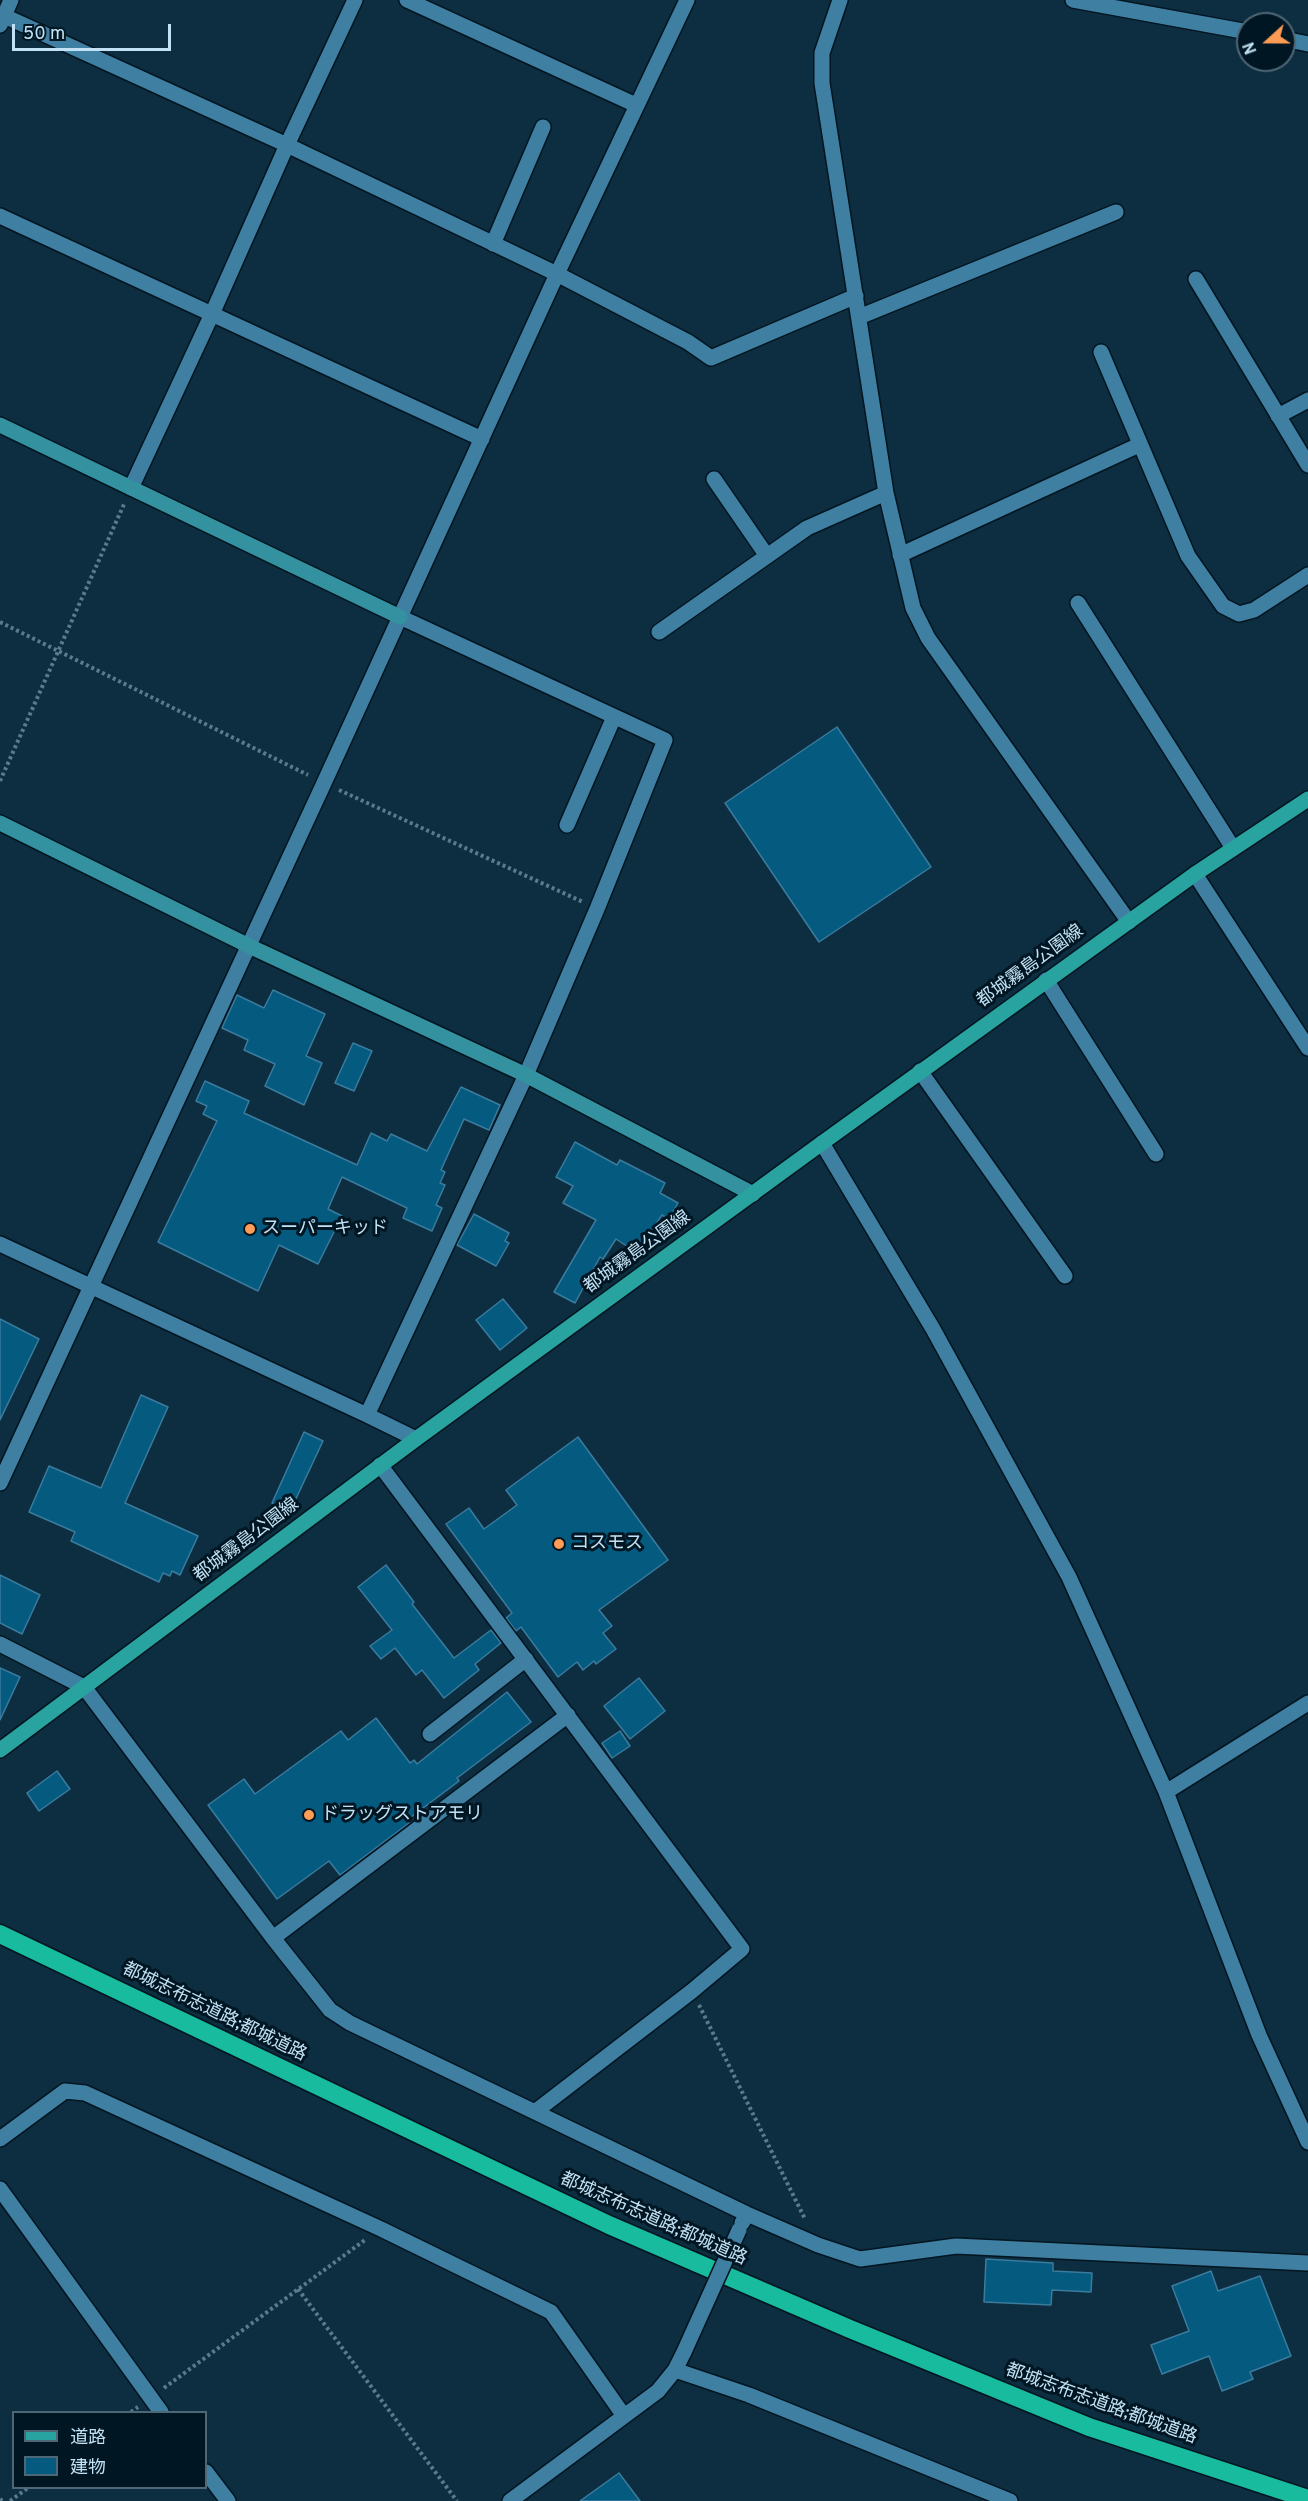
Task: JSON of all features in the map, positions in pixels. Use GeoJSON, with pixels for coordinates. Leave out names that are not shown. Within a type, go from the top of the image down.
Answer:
{"type":"FeatureCollection","features":[{"type":"Feature","properties":{"kind":"highway","name":"都城志布志道路;都城道路"},"geometry":{"type":"LineString","coordinates":[[0,1934],[609,2225],[839,2325],[1089,2427],[1308,2499]]}},
{"type":"Feature","properties":{"kind":"main road","name":"都城霧島公園線"},"geometry":{"type":"LineString","coordinates":[[0,1750],[380,1465],[1046,980],[1195,874],[1308,800]]}},
{"type":"Feature","properties":{"kind":"street"},"geometry":{"type":"LineString","coordinates":[[11,0],[1,18],[287,145],[557,274],[688,342],[711,358],[856,296]]}},
{"type":"Feature","properties":{"kind":"street"},"geometry":{"type":"LineString","coordinates":[[131,488],[355,0]]}},
{"type":"Feature","properties":{"kind":"street"},"geometry":{"type":"LineString","coordinates":[[407,0],[636,105]]}},
{"type":"Feature","properties":{"kind":"street"},"geometry":{"type":"LineString","coordinates":[[0,1483],[557,274],[687,0]]}},
{"type":"Feature","properties":{"kind":"street"},"geometry":{"type":"LineString","coordinates":[[840,0],[822,53],[822,83],[886,493],[913,608],[928,638],[1129,922]]}},
{"type":"Feature","properties":{"kind":"street"},"geometry":{"type":"LineString","coordinates":[[1073,0],[1236,30]]}},
{"type":"Feature","properties":{"kind":"street"},"geometry":{"type":"LineString","coordinates":[[493,244],[543,126]]}},
{"type":"Feature","properties":{"kind":"street"},"geometry":{"type":"LineString","coordinates":[[860,317],[1116,212]]}},
{"type":"Feature","properties":{"kind":"street"},"geometry":{"type":"LineString","coordinates":[[0,216],[482,439]]}},
{"type":"Feature","properties":{"kind":"street"},"geometry":{"type":"LineString","coordinates":[[1196,279],[1308,465]]}},
{"type":"Feature","properties":{"kind":"street"},"geometry":{"type":"LineString","coordinates":[[1101,352],[1188,556],[1223,606],[1239,614],[1254,610],[1308,575]]}},
{"type":"Feature","properties":{"kind":"street"},"geometry":{"type":"LineString","coordinates":[[1278,416],[1308,400]]}},
{"type":"Feature","properties":{"kind":"street"},"geometry":{"type":"LineString","coordinates":[[0,425],[400,617],[665,740],[597,909],[526,1075],[367,1414]]}},
{"type":"Feature","properties":{"kind":"street"},"geometry":{"type":"LineString","coordinates":[[900,555],[1139,445]]}},
{"type":"Feature","properties":{"kind":"street"},"geometry":{"type":"LineString","coordinates":[[714,479],[767,556]]}},
{"type":"Feature","properties":{"kind":"street"},"geometry":{"type":"LineString","coordinates":[[659,632],[807,528],[886,493]]}},
{"type":"Feature","properties":{"kind":"street"},"geometry":{"type":"LineString","coordinates":[[1078,603],[1233,848]]}},
{"type":"Feature","properties":{"kind":"street"},"geometry":{"type":"LineString","coordinates":[[567,825],[614,717]]}},
{"type":"Feature","properties":{"kind":"street"},"geometry":{"type":"LineString","coordinates":[[0,823],[249,946],[526,1075],[753,1194]]}},
{"type":"Feature","properties":{"kind":"street"},"geometry":{"type":"LineString","coordinates":[[1195,874],[1308,1048]]}},
{"type":"Feature","properties":{"kind":"street"},"geometry":{"type":"LineString","coordinates":[[1046,980],[1156,1154]]}},
{"type":"Feature","properties":{"kind":"street"},"geometry":{"type":"LineString","coordinates":[[921,1071],[1065,1276]]}},
{"type":"Feature","properties":{"kind":"street"},"geometry":{"type":"LineString","coordinates":[[822,1143],[933,1329],[1069,1577],[1166,1792],[1259,2035],[1308,2142]]}},
{"type":"Feature","properties":{"kind":"street"},"geometry":{"type":"LineString","coordinates":[[0,1244],[367,1414],[416,1439]]}},
{"type":"Feature","properties":{"kind":"street"},"geometry":{"type":"LineString","coordinates":[[380,1465],[742,1949],[692,1991],[536,2111]]}},
{"type":"Feature","properties":{"kind":"street"},"geometry":{"type":"LineString","coordinates":[[0,1644],[84,1688],[330,2010],[747,2214],[818,2245],[860,2259],[956,2246],[1308,2264]]}},
{"type":"Feature","properties":{"kind":"street"},"geometry":{"type":"LineString","coordinates":[[430,1734],[526,1659]]}},
{"type":"Feature","properties":{"kind":"street"},"geometry":{"type":"LineString","coordinates":[[1166,1792],[1308,1703]]}},
{"type":"Feature","properties":{"kind":"street"},"geometry":{"type":"LineString","coordinates":[[273,1938],[568,1715]]}},
{"type":"Feature","properties":{"kind":"street"},"geometry":{"type":"LineString","coordinates":[[0,2139],[65,2091],[85,2093],[381,2229],[551,2312],[624,2416]]}},
{"type":"Feature","properties":{"kind":"street"},"geometry":{"type":"LineString","coordinates":[[0,2189],[160,2411]]}},
{"type":"Feature","properties":{"kind":"street"},"geometry":{"type":"LineString","coordinates":[[510,2501],[658,2391],[675,2370],[747,2214]]}},
{"type":"Feature","properties":{"kind":"street"},"geometry":{"type":"LineString","coordinates":[[675,2370],[749,2395],[1010,2501]]}},
{"type":"Feature","properties":{"kind":"street"},"geometry":{"type":"LineString","coordinates":[[207,2473],[228,2501]]}},
{"type":"Feature","properties":{"kind":"path"},"geometry":{"type":"LineString","coordinates":[[0,781],[131,488]]}},
{"type":"Feature","properties":{"kind":"path"},"geometry":{"type":"LineString","coordinates":[[0,622],[324,783],[597,909]]}},
{"type":"Feature","properties":{"kind":"path"},"geometry":{"type":"LineString","coordinates":[[692,1991],[818,2245]]}},
{"type":"Feature","properties":{"kind":"path"},"geometry":{"type":"LineString","coordinates":[[132,2411],[381,2229]]}},
{"type":"Feature","properties":{"kind":"path"},"geometry":{"type":"LineString","coordinates":[[298,2289],[457,2501]]}},
{"type":"Feature","properties":{"kind":"path"},"geometry":{"type":"LineString","coordinates":[[10,2501],[25,2489]]}},
{"type":"Feature","properties":{"kind":"building"},"geometry":{"type":"Polygon","coordinates":[[[837,727],[931,867],[819,942],[725,803],[837,727]]]}},
{"type":"Feature","properties":{"kind":"building"},"geometry":{"type":"Polygon","coordinates":[[[273,990],[325,1014],[306,1056],[322,1063],[304,1105],[265,1086],[275,1064],[244,1050],[248,1040],[222,1028],[237,995],[264,1008],[273,990]]]}},
{"type":"Feature","properties":{"kind":"building"},"geometry":{"type":"Polygon","coordinates":[[[353,1043],[372,1051],[354,1091],[335,1083],[353,1043]]]}},
{"type":"Feature","properties":{"kind":"building"},"geometry":{"type":"Polygon","coordinates":[[[205,1081],[249,1101],[244,1113],[357,1165],[371,1133],[387,1141],[391,1134],[427,1151],[461,1087],[500,1105],[489,1130],[464,1119],[441,1170],[445,1172],[440,1183],[445,1185],[436,1205],[442,1208],[432,1231],[403,1218],[407,1208],[342,1177],[328,1209],[342,1216],[318,1264],[279,1245],[258,1291],[158,1242],[217,1121],[203,1114],[207,1106],[196,1101],[205,1081]]]}},
{"type":"Feature","properties":{"kind":"building"},"geometry":{"type":"Polygon","coordinates":[[[575,1142],[617,1165],[620,1160],[665,1183],[660,1193],[678,1203],[669,1219],[662,1215],[637,1253],[616,1239],[603,1259],[600,1257],[575,1303],[554,1292],[596,1220],[563,1203],[573,1186],[556,1177],[575,1142]]]}},
{"type":"Feature","properties":{"kind":"building"},"geometry":{"type":"Polygon","coordinates":[[[474,1214],[509,1233],[505,1241],[509,1243],[496,1266],[457,1245],[474,1214]]]}},
{"type":"Feature","properties":{"kind":"building"},"geometry":{"type":"Polygon","coordinates":[[[503,1299],[527,1328],[500,1350],[476,1320],[503,1299]]]}},
{"type":"Feature","properties":{"kind":"building"},"geometry":{"type":"Polygon","coordinates":[[[0,1319],[39,1339],[0,1420],[0,1319]]]}},
{"type":"Feature","properties":{"kind":"building"},"geometry":{"type":"Polygon","coordinates":[[[141,1395],[168,1407],[125,1503],[198,1536],[180,1575],[172,1571],[170,1576],[163,1573],[159,1582],[71,1541],[75,1532],[29,1512],[49,1466],[101,1488],[141,1395]]]}},
{"type":"Feature","properties":{"kind":"building"},"geometry":{"type":"Polygon","coordinates":[[[304,1432],[323,1441],[293,1505],[290,1504],[288,1510],[272,1503],[304,1432]]]}},
{"type":"Feature","properties":{"kind":"building","name":"コスモス"},"geometry":{"type":"Polygon","coordinates":[[[578,1437],[668,1560],[599,1610],[612,1626],[603,1633],[616,1649],[596,1664],[594,1661],[583,1670],[577,1662],[558,1677],[521,1627],[516,1631],[506,1618],[512,1613],[446,1524],[469,1508],[484,1529],[517,1505],[506,1490],[578,1437]]]}},
{"type":"Feature","properties":{"kind":"building"},"geometry":{"type":"Polygon","coordinates":[[[386,1565],[414,1602],[412,1604],[454,1658],[491,1630],[501,1643],[475,1664],[479,1670],[444,1698],[422,1670],[416,1675],[395,1648],[381,1659],[370,1646],[392,1630],[358,1587],[386,1565]]]}},
{"type":"Feature","properties":{"kind":"building"},"geometry":{"type":"Polygon","coordinates":[[[0,1575],[40,1595],[22,1634],[0,1623],[0,1575]]]}},
{"type":"Feature","properties":{"kind":"building"},"geometry":{"type":"Polygon","coordinates":[[[0,1668],[20,1677],[0,1720],[0,1668]]]}},
{"type":"Feature","properties":{"kind":"building"},"geometry":{"type":"Polygon","coordinates":[[[639,1678],[665,1711],[630,1739],[604,1706],[639,1678]]]}},
{"type":"Feature","properties":{"kind":"building","name":"ドラッグストアモリ"},"geometry":{"type":"Polygon","coordinates":[[[507,1692],[531,1722],[457,1778],[459,1781],[407,1820],[409,1823],[340,1875],[329,1861],[277,1899],[208,1805],[244,1779],[255,1794],[341,1731],[348,1740],[376,1718],[410,1763],[414,1760],[417,1764],[507,1692]]]}},
{"type":"Feature","properties":{"kind":"building"},"geometry":{"type":"Polygon","coordinates":[[[620,1731],[630,1746],[612,1758],[602,1743],[620,1731]]]}},
{"type":"Feature","properties":{"kind":"building"},"geometry":{"type":"Polygon","coordinates":[[[57,1771],[70,1789],[39,1811],[27,1793],[57,1771]]]}},
{"type":"Feature","properties":{"kind":"building"},"geometry":{"type":"Polygon","coordinates":[[[986,2259],[1053,2263],[1053,2271],[1092,2273],[1091,2292],[1052,2290],[1051,2305],[984,2302],[986,2259]]]}},
{"type":"Feature","properties":{"kind":"building"},"geometry":{"type":"Polygon","coordinates":[[[1211,2271],[1218,2291],[1260,2276],[1291,2356],[1250,2372],[1253,2379],[1222,2391],[1209,2356],[1162,2374],[1151,2345],[1189,2331],[1172,2286],[1211,2271]]]}},
{"type":"Feature","properties":{"kind":"building"},"geometry":{"type":"Polygon","coordinates":[[[619,2473],[640,2501],[580,2501],[619,2473]]]}},
{"type":"Feature","properties":{"kind":"place","name":"スーパーキッド"},"geometry":{"type":"Point","coordinates":[250,1229]}},
{"type":"Feature","properties":{"kind":"place","name":"コスモス"},"geometry":{"type":"Point","coordinates":[559,1544]}},
{"type":"Feature","properties":{"kind":"place","name":"ドラッグストアモリ"},"geometry":{"type":"Point","coordinates":[309,1815]}}]}
